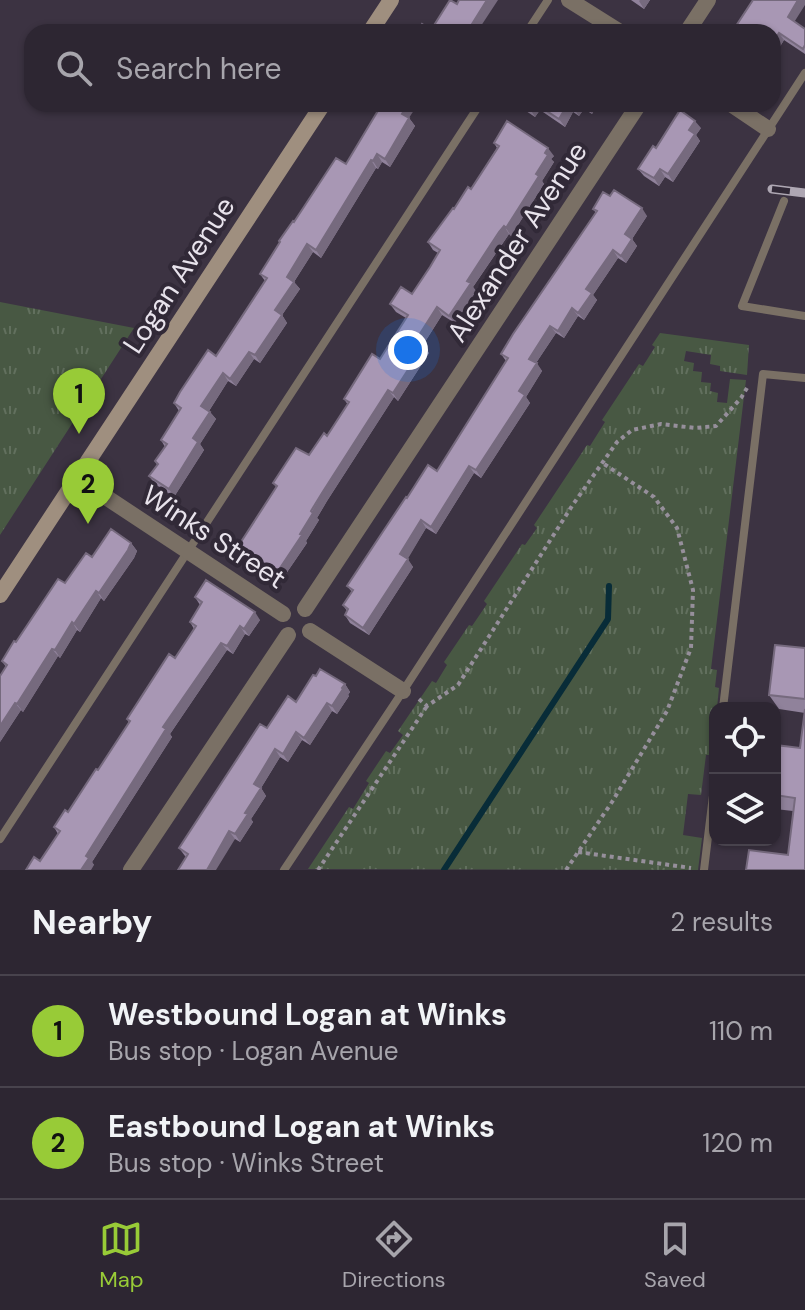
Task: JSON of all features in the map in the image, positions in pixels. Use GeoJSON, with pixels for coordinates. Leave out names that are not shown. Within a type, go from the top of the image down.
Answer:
{"type":"FeatureCollection","features":[{"type":"Feature","properties":{"kind":"main road"},"geometry":{"type":"LineString","coordinates":[[375,24],[391,0]]}},
{"type":"Feature","properties":{"kind":"main road","name":"Logan Avenue"},"geometry":{"type":"LineString","coordinates":[[0,595],[318,112]]}},
{"type":"Feature","properties":{"kind":"street"},"geometry":{"type":"LineString","coordinates":[[569,0],[607,24]]}},
{"type":"Feature","properties":{"kind":"street"},"geometry":{"type":"LineString","coordinates":[[692,24],[708,0]]}},
{"type":"Feature","properties":{"kind":"street","name":"Alexander Avenue"},"geometry":{"type":"LineString","coordinates":[[305,609],[634,112]]}},
{"type":"Feature","properties":{"kind":"street"},"geometry":{"type":"LineString","coordinates":[[743,112],[768,129]]}},
{"type":"Feature","properties":{"kind":"street","name":"Winks Street"},"geometry":{"type":"LineString","coordinates":[[77,478],[283,614]]}},
{"type":"Feature","properties":{"kind":"street"},"geometry":{"type":"LineString","coordinates":[[291,607],[305,609],[311,617],[310,631],[297,638],[284,632],[281,623],[283,614],[291,607]]}},
{"type":"Feature","properties":{"kind":"street"},"geometry":{"type":"LineString","coordinates":[[310,631],[403,691]]}},
{"type":"Feature","properties":{"kind":"street"},"geometry":{"type":"LineString","coordinates":[[131,870],[288,635]]}},
{"type":"Feature","properties":{"kind":"lane"},"geometry":{"type":"LineString","coordinates":[[532,24],[548,0]]}},
{"type":"Feature","properties":{"kind":"lane"},"geometry":{"type":"LineString","coordinates":[[781,109],[805,73]]}},
{"type":"Feature","properties":{"kind":"lane"},"geometry":{"type":"LineString","coordinates":[[0,839],[475,112]]}},
{"type":"Feature","properties":{"kind":"lane"},"geometry":{"type":"LineString","coordinates":[[284,870],[779,112]]}},
{"type":"Feature","properties":{"kind":"lane"},"geometry":{"type":"LineString","coordinates":[[784,201],[742,306],[805,316]]}},
{"type":"Feature","properties":{"kind":"lane"},"geometry":{"type":"LineString","coordinates":[[724,702],[763,374],[805,378]]}},
{"type":"Feature","properties":{"kind":"lane"},"geometry":{"type":"LineString","coordinates":[[703,870],[709,824]]}},
{"type":"Feature","properties":{"kind":"path"},"geometry":{"type":"LineString","coordinates":[[318,870],[427,706],[458,685],[601,462],[617,442],[632,430],[661,424],[695,428],[716,426],[750,383],[763,374]]}},
{"type":"Feature","properties":{"kind":"path"},"geometry":{"type":"LineString","coordinates":[[566,870],[667,711],[691,648],[693,590],[677,528],[654,497],[601,462]]}},
{"type":"Feature","properties":{"kind":"path"},"geometry":{"type":"LineString","coordinates":[[403,691],[427,706]]}},
{"type":"Feature","properties":{"kind":"path"},"geometry":{"type":"LineString","coordinates":[[578,852],[703,870]]}},
{"type":"Feature","properties":{"kind":"green space"},"geometry":{"type":"Polygon","coordinates":[[[0,302],[134,328],[0,535],[0,302]]]}},
{"type":"Feature","properties":{"kind":"green space"},"geometry":{"type":"Polygon","coordinates":[[[660,333],[749,345],[747,375],[720,371],[720,366],[710,364],[711,355],[686,351],[684,361],[694,363],[693,371],[702,372],[701,382],[711,383],[710,391],[718,393],[717,402],[727,403],[730,379],[746,380],[711,669],[717,670],[718,702],[709,702],[709,755],[706,755],[701,795],[688,794],[683,835],[702,838],[698,870],[308,869],[349,807],[353,809],[369,783],[366,781],[386,751],[390,753],[403,735],[398,731],[432,681],[436,683],[447,665],[444,662],[487,604],[484,601],[522,544],[525,545],[537,528],[534,525],[587,445],[590,446],[605,422],[602,420],[639,364],[643,366],[655,347],[652,345],[660,333]]]}},
{"type":"Feature","properties":{"kind":"building"},"geometry":{"type":"Polygon","coordinates":[[[450,0],[457,4],[459,0],[487,0],[472,24],[435,24],[450,0]]]}},
{"type":"Feature","properties":{"kind":"building"},"geometry":{"type":"Polygon","coordinates":[[[753,0],[798,0],[788,17],[805,29],[805,45],[803,49],[781,34],[781,24],[737,24],[753,0]]]}},
{"type":"Feature","properties":{"kind":"building"},"geometry":{"type":"Polygon","coordinates":[[[377,112],[403,112],[409,118],[385,159],[377,154],[371,160],[316,250],[307,244],[287,277],[294,282],[275,310],[282,315],[255,355],[249,352],[230,379],[223,373],[201,406],[210,412],[193,438],[198,442],[169,489],[149,476],[167,444],[161,440],[181,408],[174,403],[208,350],[216,356],[267,278],[260,274],[279,241],[336,158],[346,164],[377,112]]]}},
{"type":"Feature","properties":{"kind":"building"},"geometry":{"type":"Polygon","coordinates":[[[548,112],[563,112],[559,119],[548,112]]]}},
{"type":"Feature","properties":{"kind":"building"},"geometry":{"type":"Polygon","coordinates":[[[679,112],[695,121],[689,130],[695,134],[668,174],[660,169],[654,178],[638,169],[653,146],[656,148],[679,112]]]}},
{"type":"Feature","properties":{"kind":"building"},"geometry":{"type":"Polygon","coordinates":[[[507,121],[548,148],[545,153],[548,155],[536,174],[539,176],[467,281],[471,283],[449,316],[437,307],[416,340],[424,345],[393,393],[388,390],[311,511],[313,513],[302,535],[276,574],[245,553],[246,550],[239,545],[277,486],[273,483],[296,448],[309,455],[324,433],[327,436],[349,402],[344,399],[372,354],[380,359],[408,315],[390,304],[401,287],[412,294],[430,267],[440,250],[428,242],[468,187],[471,189],[499,146],[494,143],[507,121]]]}},
{"type":"Feature","properties":{"kind":"building"},"geometry":{"type":"Polygon","coordinates":[[[614,190],[642,208],[625,234],[632,239],[621,256],[613,250],[586,289],[592,293],[578,313],[572,308],[558,331],[550,326],[529,359],[537,363],[519,391],[525,395],[476,470],[469,466],[431,527],[421,520],[400,554],[408,559],[363,628],[345,615],[348,609],[343,605],[353,590],[347,586],[428,465],[437,471],[508,358],[501,354],[513,334],[597,211],[593,209],[603,192],[610,196],[614,190]]]}},
{"type":"Feature","properties":{"kind":"building"},"geometry":{"type":"Polygon","coordinates":[[[111,529],[131,543],[128,550],[99,593],[96,591],[55,650],[52,649],[0,726],[0,676],[7,665],[2,661],[58,579],[65,583],[86,553],[92,557],[111,529]]]}},
{"type":"Feature","properties":{"kind":"building"},"geometry":{"type":"Polygon","coordinates":[[[206,580],[255,612],[244,629],[240,626],[227,646],[221,643],[163,727],[166,729],[86,856],[89,858],[81,870],[26,870],[34,857],[40,861],[60,831],[54,827],[65,810],[68,812],[98,770],[169,654],[175,658],[196,626],[190,622],[202,602],[195,597],[206,580]]]}},
{"type":"Feature","properties":{"kind":"building"},"geometry":{"type":"Polygon","coordinates":[[[775,645],[805,648],[805,699],[769,695],[775,645]]]}},
{"type":"Feature","properties":{"kind":"building"},"geometry":{"type":"Polygon","coordinates":[[[320,669],[345,684],[332,706],[327,703],[304,738],[296,732],[283,754],[275,749],[254,784],[261,788],[245,813],[248,814],[235,834],[229,831],[207,870],[178,870],[188,854],[179,848],[260,724],[267,728],[288,696],[296,702],[320,669]]]}},
{"type":"Feature","properties":{"kind":"building"},"geometry":{"type":"Polygon","coordinates":[[[805,709],[805,870],[746,870],[749,850],[788,855],[795,798],[781,796],[781,746],[800,748],[805,709]]]}},
{"type":"Feature","properties":{"kind":"waterway"},"geometry":{"type":"LineString","coordinates":[[444,870],[608,619],[609,586]]}},
{"type":"Feature","properties":{"kind":"railway"},"geometry":{"type":"LineString","coordinates":[[772,189],[805,193]]}},
{"type":"Feature","properties":{"kind":"place","name":"Westbound Logan at Winks"},"geometry":{"type":"Point","coordinates":[79,434]}},
{"type":"Feature","properties":{"kind":"place","name":"Eastbound Logan at Winks"},"geometry":{"type":"Point","coordinates":[88,524]}}]}
